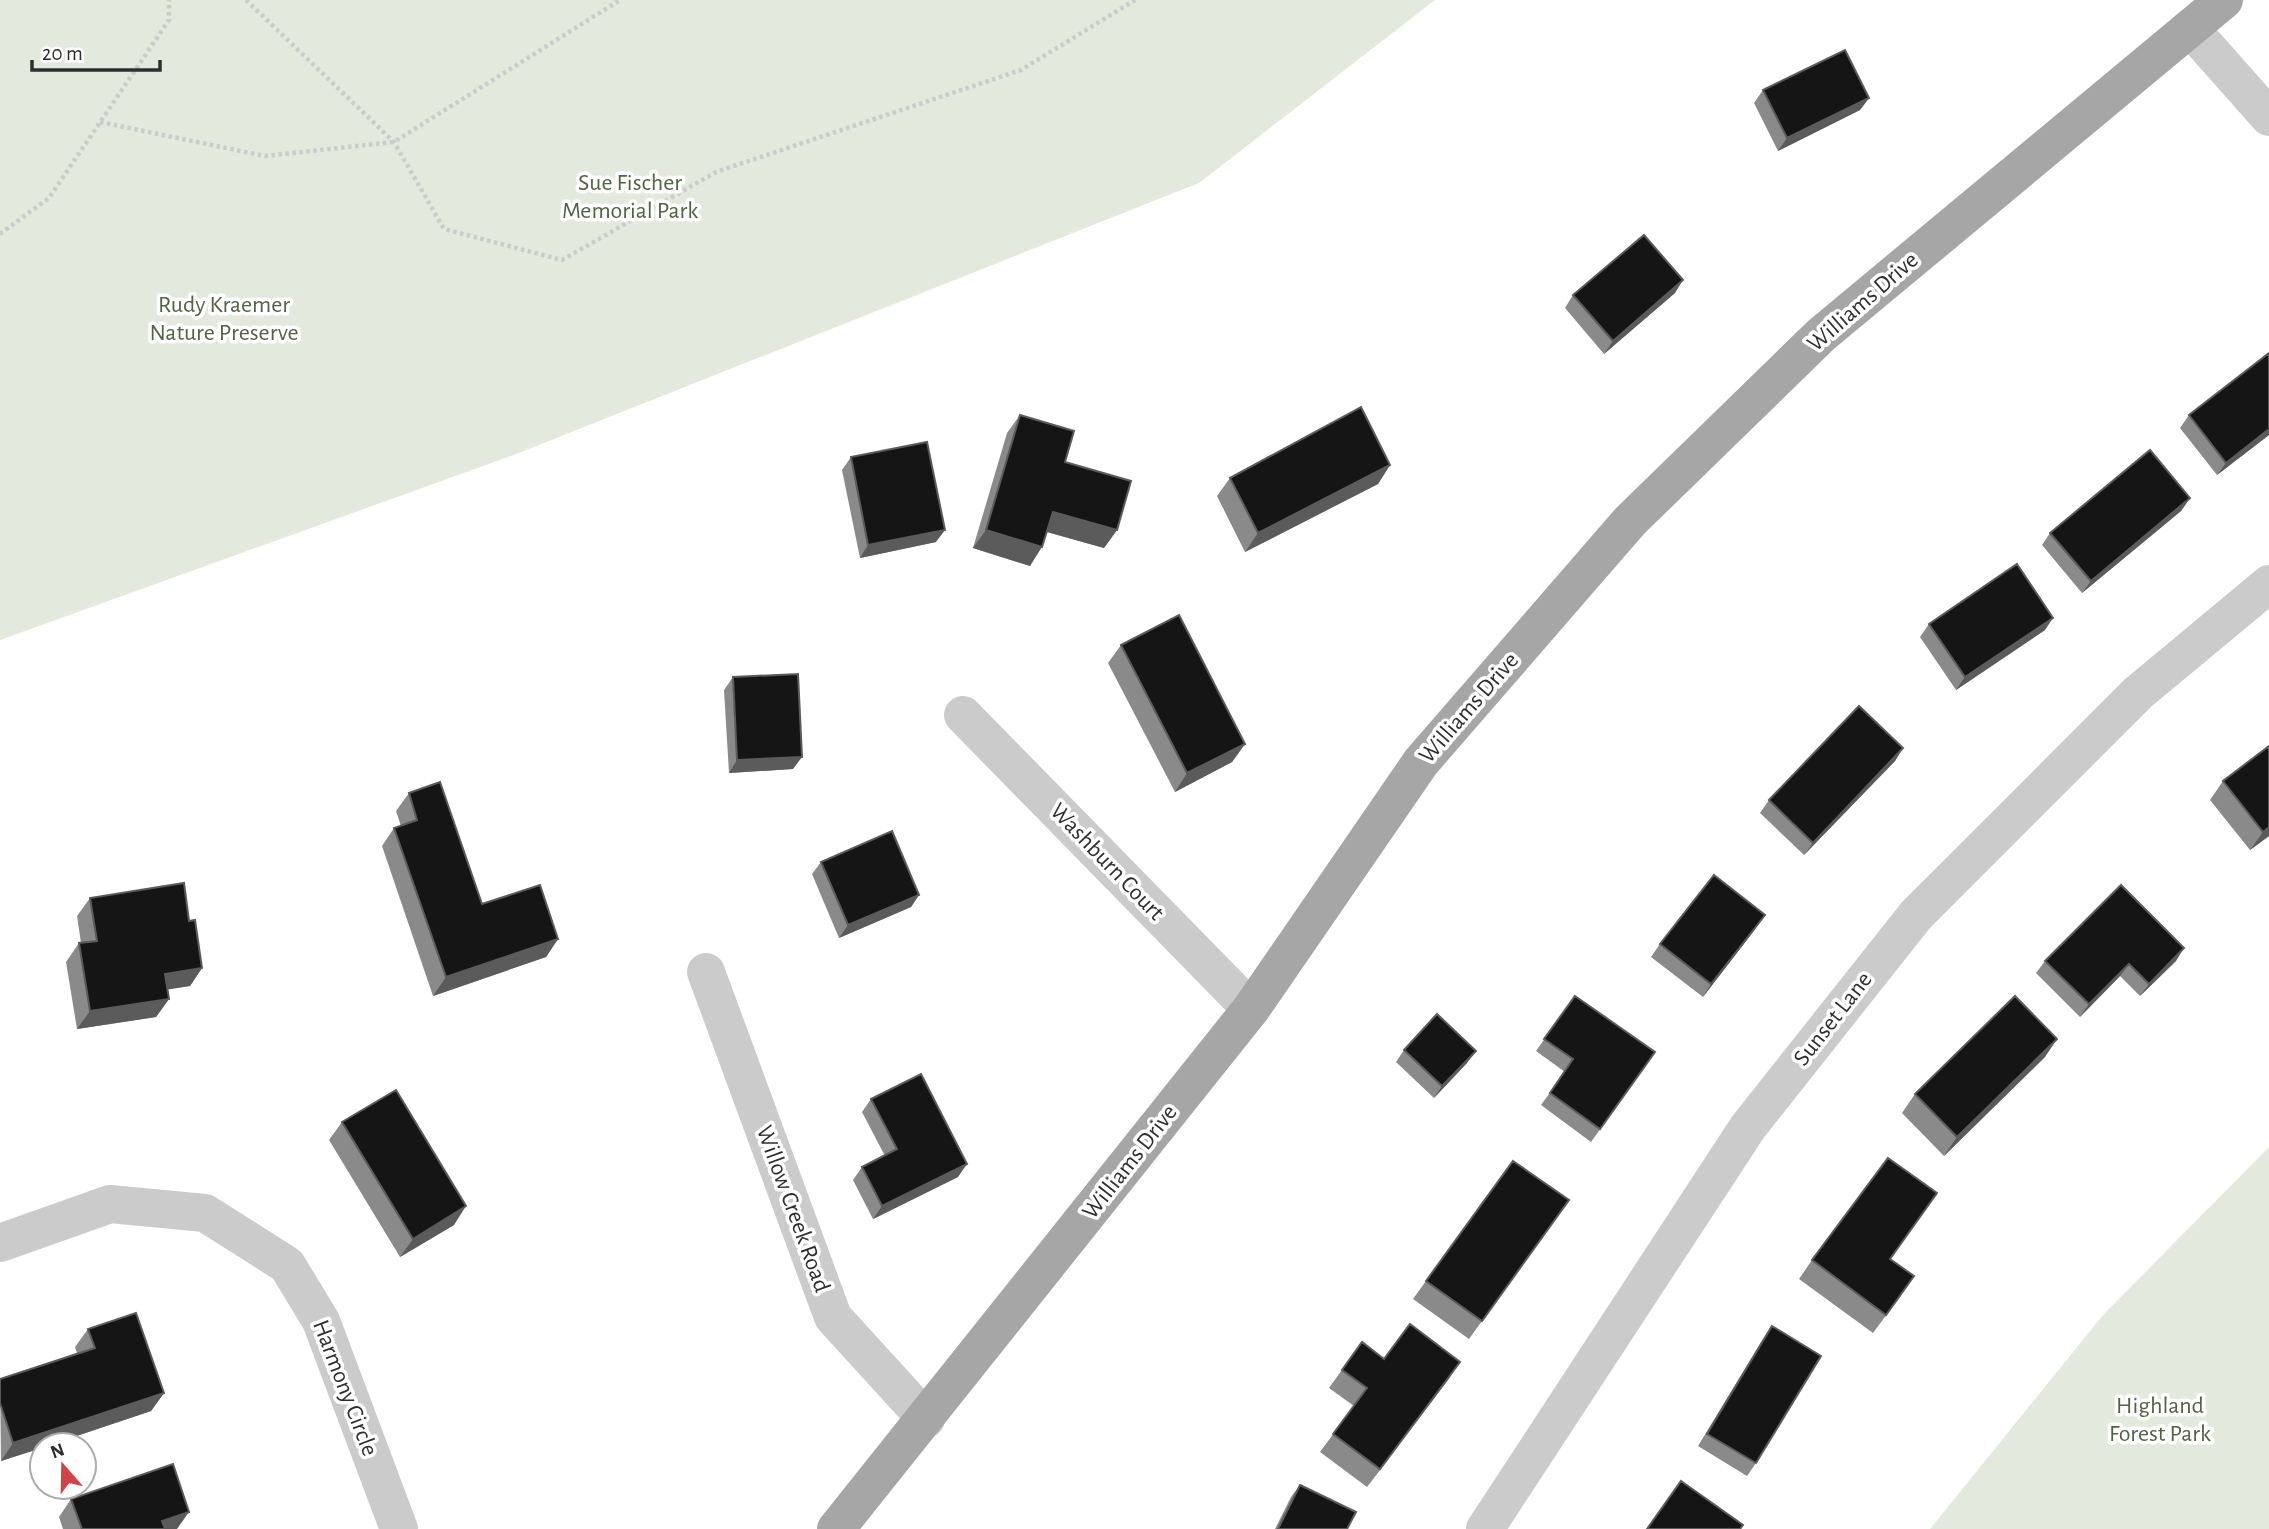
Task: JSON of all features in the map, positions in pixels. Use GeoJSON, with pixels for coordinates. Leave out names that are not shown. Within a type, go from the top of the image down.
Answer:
{"type":"FeatureCollection","features":[{"type":"Feature","properties":{"kind":"main road","name":"Williams Drive"},"geometry":{"type":"LineString","coordinates":[[836,1529],[1251,1009],[1421,762],[1630,521],[1821,335],[2224,0]]}},
{"type":"Feature","properties":{"kind":"street"},"geometry":{"type":"LineString","coordinates":[[2190,28],[2269,117]]}},
{"type":"Feature","properties":{"kind":"street","name":"Sunset Lane"},"geometry":{"type":"LineString","coordinates":[[1485,1529],[1748,1127],[1916,915],[2138,692],[2269,584]]}},
{"type":"Feature","properties":{"kind":"street","name":"Washburn Court"},"geometry":{"type":"LineString","coordinates":[[963,716],[1251,1009]]}},
{"type":"Feature","properties":{"kind":"street","name":"Willow Creek Road"},"geometry":{"type":"LineString","coordinates":[[706,972],[833,1317],[926,1419]]}},
{"type":"Feature","properties":{"kind":"street","name":"Harmony Circle"},"geometry":{"type":"LineString","coordinates":[[0,1243],[110,1204],[205,1213],[287,1265],[321,1321],[399,1529]]}},
{"type":"Feature","properties":{"kind":"path"},"geometry":{"type":"LineString","coordinates":[[0,234],[48,198],[169,20],[169,0]]}},
{"type":"Feature","properties":{"kind":"path"},"geometry":{"type":"LineString","coordinates":[[246,0],[394,142],[444,229],[562,260],[716,172],[1021,70],[1135,0]]}},
{"type":"Feature","properties":{"kind":"path"},"geometry":{"type":"LineString","coordinates":[[100,122],[265,156],[394,142],[620,0]]}},
{"type":"Feature","properties":{"kind":"green space"},"geometry":{"type":"Polygon","coordinates":[[[0,0],[1435,0],[1199,183],[511,456],[0,640],[0,0]]]}},
{"type":"Feature","properties":{"kind":"green space","name":"Highland Forest Park"},"geometry":{"type":"Polygon","coordinates":[[[2269,1147],[2269,1529],[1930,1529],[2103,1315],[2269,1147]]]}},
{"type":"Feature","properties":{"kind":"building"},"geometry":{"type":"Polygon","coordinates":[[[1845,50],[1869,98],[1787,138],[1763,90],[1845,50]]]}},
{"type":"Feature","properties":{"kind":"building"},"geometry":{"type":"Polygon","coordinates":[[[1644,235],[1683,280],[1613,341],[1573,295],[1644,235]]]}},
{"type":"Feature","properties":{"kind":"building"},"geometry":{"type":"Polygon","coordinates":[[[2269,353],[2269,429],[2226,463],[2189,415],[2269,353]]]}},
{"type":"Feature","properties":{"kind":"building"},"geometry":{"type":"Polygon","coordinates":[[[1361,407],[1390,465],[1258,533],[1230,478],[1361,407]]]}},
{"type":"Feature","properties":{"kind":"building"},"geometry":{"type":"Polygon","coordinates":[[[1020,415],[1074,431],[1065,462],[1131,481],[1117,530],[1053,512],[1042,547],[986,530],[1020,415]]]}},
{"type":"Feature","properties":{"kind":"building"},"geometry":{"type":"Polygon","coordinates":[[[927,442],[945,530],[868,545],[851,457],[927,442]]]}},
{"type":"Feature","properties":{"kind":"building"},"geometry":{"type":"Polygon","coordinates":[[[2150,450],[2190,498],[2091,581],[2050,533],[2150,450]]]}},
{"type":"Feature","properties":{"kind":"building"},"geometry":{"type":"Polygon","coordinates":[[[2017,564],[2053,618],[1965,677],[1929,624],[2017,564]]]}},
{"type":"Feature","properties":{"kind":"building"},"geometry":{"type":"Polygon","coordinates":[[[1179,615],[1245,744],[1187,773],[1121,645],[1179,615]]]}},
{"type":"Feature","properties":{"kind":"building"},"geometry":{"type":"Polygon","coordinates":[[[798,674],[802,757],[737,760],[733,677],[798,674]]]}},
{"type":"Feature","properties":{"kind":"building"},"geometry":{"type":"Polygon","coordinates":[[[1859,706],[1903,748],[1813,843],[1769,800],[1859,706]]]}},
{"type":"Feature","properties":{"kind":"building"},"geometry":{"type":"Polygon","coordinates":[[[2269,746],[2269,827],[2263,832],[2223,781],[2269,746]]]}},
{"type":"Feature","properties":{"kind":"building"},"geometry":{"type":"Polygon","coordinates":[[[440,782],[482,904],[540,885],[558,939],[446,977],[394,828],[417,820],[409,793],[440,782]]]}},
{"type":"Feature","properties":{"kind":"building"},"geometry":{"type":"Polygon","coordinates":[[[892,831],[919,895],[848,925],[821,862],[892,831]]]}},
{"type":"Feature","properties":{"kind":"building"},"geometry":{"type":"Polygon","coordinates":[[[1714,875],[1765,915],[1711,984],[1660,944],[1714,875]]]}},
{"type":"Feature","properties":{"kind":"building"},"geometry":{"type":"Polygon","coordinates":[[[184,883],[189,921],[195,920],[202,968],[165,974],[169,999],[90,1011],[79,943],[97,941],[90,898],[184,883]]]}},
{"type":"Feature","properties":{"kind":"building"},"geometry":{"type":"Polygon","coordinates":[[[2121,885],[2184,948],[2149,984],[2129,964],[2089,1004],[2045,961],[2121,885]]]}},
{"type":"Feature","properties":{"kind":"building"},"geometry":{"type":"Polygon","coordinates":[[[1575,996],[1655,1052],[1600,1129],[1550,1093],[1573,1059],[1544,1039],[1575,996]]]}},
{"type":"Feature","properties":{"kind":"building"},"geometry":{"type":"Polygon","coordinates":[[[2015,996],[2057,1039],[1957,1137],[1915,1094],[2015,996]]]}},
{"type":"Feature","properties":{"kind":"building"},"geometry":{"type":"Polygon","coordinates":[[[1437,1014],[1476,1051],[1442,1086],[1404,1050],[1437,1014]]]}},
{"type":"Feature","properties":{"kind":"building"},"geometry":{"type":"Polygon","coordinates":[[[921,1074],[967,1164],[882,1206],[862,1167],[897,1149],[871,1099],[921,1074]]]}},
{"type":"Feature","properties":{"kind":"building"},"geometry":{"type":"Polygon","coordinates":[[[396,1090],[466,1206],[413,1239],[342,1122],[396,1090]]]}},
{"type":"Feature","properties":{"kind":"building"},"geometry":{"type":"Polygon","coordinates":[[[1888,1158],[1937,1193],[1890,1259],[1914,1276],[1886,1315],[1812,1260],[1888,1158]]]}},
{"type":"Feature","properties":{"kind":"building"},"geometry":{"type":"Polygon","coordinates":[[[1513,1161],[1569,1200],[1482,1321],[1426,1281],[1513,1161]]]}},
{"type":"Feature","properties":{"kind":"building"},"geometry":{"type":"Polygon","coordinates":[[[136,1313],[164,1393],[49,1431],[28,1431],[28,1438],[13,1443],[0,1403],[0,1379],[95,1348],[88,1329],[136,1313]]]}},
{"type":"Feature","properties":{"kind":"building"},"geometry":{"type":"Polygon","coordinates":[[[1410,1324],[1460,1362],[1380,1469],[1333,1434],[1367,1388],[1342,1370],[1362,1342],[1384,1359],[1410,1324]]]}},
{"type":"Feature","properties":{"kind":"building"},"geometry":{"type":"Polygon","coordinates":[[[1772,1326],[1821,1356],[1756,1463],[1707,1434],[1772,1326]]]}},
{"type":"Feature","properties":{"kind":"building"},"geometry":{"type":"Polygon","coordinates":[[[173,1464],[189,1512],[162,1521],[165,1529],[82,1529],[72,1501],[98,1501],[98,1490],[173,1464]]]}},
{"type":"Feature","properties":{"kind":"building"},"geometry":{"type":"Polygon","coordinates":[[[1681,1481],[1743,1525],[1740,1529],[1647,1529],[1681,1481]]]}},
{"type":"Feature","properties":{"kind":"building"},"geometry":{"type":"Polygon","coordinates":[[[1300,1485],[1356,1512],[1347,1529],[1278,1529],[1300,1485]]]}},
{"type":"Feature","properties":{"kind":"park label","name":"Sue Fischer Memorial Park"},"geometry":{"type":"Point","coordinates":[630,197]}},
{"type":"Feature","properties":{"kind":"park label","name":"Rudy Kraemer Nature Preserve"},"geometry":{"type":"Point","coordinates":[224,319]}}]}
